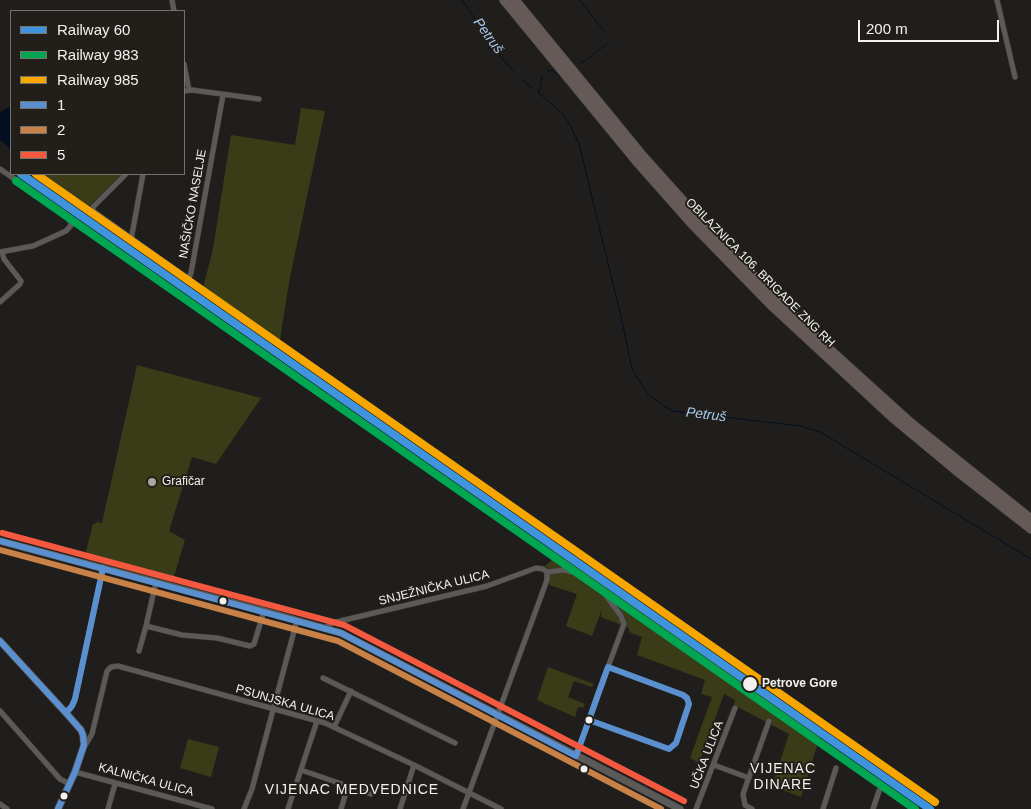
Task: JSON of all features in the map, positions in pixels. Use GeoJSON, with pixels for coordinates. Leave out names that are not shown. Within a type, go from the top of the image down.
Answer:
{"type":"FeatureCollection","features":[{"type":"Feature","properties":{"kind":"highway","name":"OBILAZNICA 106. BRIGADE ZNG RH"},"geometry":{"type":"LineString","coordinates":[[504,0],[637,162],[691,223],[772,306],[893,418],[1031,529]]}},
{"type":"Feature","properties":{"kind":"highway","name":"OBILAZNICA 106. BRIGADE ZNG RH"},"geometry":{"type":"LineString","coordinates":[[515,0],[642,156],[756,278],[826,347],[911,423],[1031,519]]}},
{"type":"Feature","properties":{"kind":"highway"},"geometry":{"type":"LineString","coordinates":[[519,0],[525,12]]}},
{"type":"Feature","properties":{"kind":"street"},"geometry":{"type":"LineString","coordinates":[[997,0],[1015,77]]}},
{"type":"Feature","properties":{"kind":"street"},"geometry":{"type":"LineString","coordinates":[[185,78],[186,91],[259,100]]}},
{"type":"Feature","properties":{"kind":"street","name":"NAŠIČKO NASELJE"},"geometry":{"type":"LineString","coordinates":[[125,175],[92,210],[131,240],[184,276],[190,277],[223,95]]}},
{"type":"Feature","properties":{"kind":"street"},"geometry":{"type":"LineString","coordinates":[[0,169],[64,213],[71,221],[72,226],[66,231],[33,246],[1,252],[4,259],[21,281],[0,302]]}},
{"type":"Feature","properties":{"kind":"street"},"geometry":{"type":"LineString","coordinates":[[131,240],[142,175]]}},
{"type":"Feature","properties":{"kind":"street"},"geometry":{"type":"LineString","coordinates":[[0,541],[297,620],[348,636],[680,809]]}},
{"type":"Feature","properties":{"kind":"street"},"geometry":{"type":"LineString","coordinates":[[66,713],[75,699],[102,568]]}},
{"type":"Feature","properties":{"kind":"street","name":"SNJEŽNIČKA ULICA"},"geometry":{"type":"LineString","coordinates":[[325,628],[332,623],[487,586],[536,568],[544,569],[547,572],[564,570],[577,573],[604,593],[621,616],[624,624],[576,756]]}},
{"type":"Feature","properties":{"kind":"street"},"geometry":{"type":"LineString","coordinates":[[463,809],[547,580],[547,572]]}},
{"type":"Feature","properties":{"kind":"street"},"geometry":{"type":"LineString","coordinates":[[139,651],[156,582]]}},
{"type":"Feature","properties":{"kind":"street"},"geometry":{"type":"LineString","coordinates":[[146,626],[182,635],[217,638],[250,646],[254,644],[264,611]]}},
{"type":"Feature","properties":{"kind":"street"},"geometry":{"type":"LineString","coordinates":[[244,809],[252,789],[297,620]]}},
{"type":"Feature","properties":{"kind":"street"},"geometry":{"type":"LineString","coordinates":[[0,641],[66,713],[78,727],[84,738],[82,752],[75,772],[58,809]]}},
{"type":"Feature","properties":{"kind":"street","name":"PSUNJSKA ULICA"},"geometry":{"type":"LineString","coordinates":[[94,725],[107,672],[110,667],[118,666],[334,727],[501,809]]}},
{"type":"Feature","properties":{"kind":"street"},"geometry":{"type":"LineString","coordinates":[[589,720],[669,749],[676,742],[682,727],[689,707],[683,695],[608,667]]}},
{"type":"Feature","properties":{"kind":"street"},"geometry":{"type":"LineString","coordinates":[[323,678],[455,743]]}},
{"type":"Feature","properties":{"kind":"street"},"geometry":{"type":"LineString","coordinates":[[334,727],[351,691]]}},
{"type":"Feature","properties":{"kind":"street","name":"UČKA ULICA"},"geometry":{"type":"LineString","coordinates":[[696,809],[735,708]]}},
{"type":"Feature","properties":{"kind":"street"},"geometry":{"type":"LineString","coordinates":[[0,711],[60,779],[70,784]]}},
{"type":"Feature","properties":{"kind":"street"},"geometry":{"type":"LineString","coordinates":[[288,809],[317,721]]}},
{"type":"Feature","properties":{"kind":"street"},"geometry":{"type":"LineString","coordinates":[[752,809],[745,805],[743,798],[768,722]]}},
{"type":"Feature","properties":{"kind":"street"},"geometry":{"type":"LineString","coordinates":[[78,727],[87,729],[94,725]]}},
{"type":"Feature","properties":{"kind":"street"},"geometry":{"type":"LineString","coordinates":[[82,752],[91,737],[94,725]]}},
{"type":"Feature","properties":{"kind":"street"},"geometry":{"type":"LineString","coordinates":[[400,809],[414,765]]}},
{"type":"Feature","properties":{"kind":"street"},"geometry":{"type":"LineString","coordinates":[[714,765],[749,778]]}},
{"type":"Feature","properties":{"kind":"street"},"geometry":{"type":"LineString","coordinates":[[823,809],[836,768]]}},
{"type":"Feature","properties":{"kind":"street"},"geometry":{"type":"LineString","coordinates":[[301,770],[371,794]]}},
{"type":"Feature","properties":{"kind":"street","name":"KALNIČKA ULICA"},"geometry":{"type":"LineString","coordinates":[[75,772],[182,804],[212,809]]}},
{"type":"Feature","properties":{"kind":"street"},"geometry":{"type":"LineString","coordinates":[[108,809],[115,784]]}},
{"type":"Feature","properties":{"kind":"street"},"geometry":{"type":"LineString","coordinates":[[341,809],[348,786]]}},
{"type":"Feature","properties":{"kind":"street"},"geometry":{"type":"LineString","coordinates":[[873,809],[879,791]]}},
{"type":"Feature","properties":{"kind":"street"},"geometry":{"type":"LineString","coordinates":[[0,804],[7,809]]}},
{"type":"Feature","properties":{"kind":"green space"},"geometry":{"type":"Polygon","coordinates":[[[301,108],[325,111],[290,277],[279,345],[203,288],[213,249],[231,135],[295,145],[301,108]]]}},
{"type":"Feature","properties":{"kind":"green space"},"geometry":{"type":"Polygon","coordinates":[[[34,175],[121,175],[85,210],[34,175]]]}},
{"type":"Feature","properties":{"kind":"green space"},"geometry":{"type":"Polygon","coordinates":[[[137,365],[261,398],[216,464],[192,457],[169,531],[185,540],[172,583],[84,559],[93,524],[96,522],[102,523],[137,365]]]}},
{"type":"Feature","properties":{"kind":"green space"},"geometry":{"type":"Polygon","coordinates":[[[553,548],[820,736],[801,797],[772,786],[789,734],[734,705],[735,700],[724,694],[699,763],[690,758],[712,697],[701,694],[705,680],[637,655],[642,637],[629,632],[629,628],[601,617],[602,609],[592,636],[566,626],[577,594],[549,585],[550,570],[545,566],[551,561],[553,548]]]}},
{"type":"Feature","properties":{"kind":"green space"},"geometry":{"type":"Polygon","coordinates":[[[548,667],[594,684],[592,687],[574,681],[568,697],[585,704],[583,708],[578,707],[575,717],[537,700],[548,667]]]}},
{"type":"Feature","properties":{"kind":"green space"},"geometry":{"type":"Polygon","coordinates":[[[188,739],[219,747],[211,777],[180,768],[188,739]]]}},
{"type":"Feature","properties":{"kind":"water"},"geometry":{"type":"Polygon","coordinates":[[[10,107],[10,148],[0,140],[0,112],[10,107]]]}},
{"type":"Feature","properties":{"kind":"waterway","name":"Petruš"},"geometry":{"type":"LineString","coordinates":[[462,0],[504,61],[514,71]]}},
{"type":"Feature","properties":{"kind":"waterway"},"geometry":{"type":"LineString","coordinates":[[579,0],[606,33]]}},
{"type":"Feature","properties":{"kind":"waterway"},"geometry":{"type":"LineString","coordinates":[[580,63],[609,42]]}},
{"type":"Feature","properties":{"kind":"waterway"},"geometry":{"type":"LineString","coordinates":[[548,71],[552,70],[561,76]]}},
{"type":"Feature","properties":{"kind":"waterway"},"geometry":{"type":"LineString","coordinates":[[539,93],[542,77]]}},
{"type":"Feature","properties":{"kind":"waterway","name":"Petruš"},"geometry":{"type":"LineString","coordinates":[[522,79],[532,88]]}},
{"type":"Feature","properties":{"kind":"waterway","name":"Petruš"},"geometry":{"type":"LineString","coordinates":[[538,92],[563,114],[579,144],[632,369],[648,394],[673,411],[800,426],[820,432],[1031,559]]}},
{"type":"Feature","properties":{"kind":"rail line","name":"60"},"geometry":{"type":"LineString","coordinates":[[22,175],[930,809]]}},
{"type":"Feature","properties":{"kind":"rail line","name":"985"},"geometry":{"type":"LineString","coordinates":[[37,175],[935,802]]}},
{"type":"Feature","properties":{"kind":"rail line","name":"983"},"geometry":{"type":"LineString","coordinates":[[16,181],[915,809]]}},
{"type":"Feature","properties":{"kind":"transit line","name":"5"},"geometry":{"type":"LineString","coordinates":[[2,533],[344,625],[684,801]]}},
{"type":"Feature","properties":{"kind":"transit line","name":"1"},"geometry":{"type":"LineString","coordinates":[[0,541],[341,633],[576,756]]}},
{"type":"Feature","properties":{"kind":"transit line","name":"2"},"geometry":{"type":"LineString","coordinates":[[0,550],[338,641],[661,809]]}},
{"type":"Feature","properties":{"kind":"transit line","name":"1"},"geometry":{"type":"LineString","coordinates":[[66,713],[75,699],[103,568]]}},
{"type":"Feature","properties":{"kind":"transit line","name":"1"},"geometry":{"type":"LineString","coordinates":[[0,641],[66,713],[83,735],[84,745],[75,772],[58,809]]}},
{"type":"Feature","properties":{"kind":"transit line","name":"1"},"geometry":{"type":"LineString","coordinates":[[608,667],[687,698],[689,704],[676,743],[669,749],[589,720],[608,667]]}},
{"type":"Feature","properties":{"kind":"transit line","name":"1"},"geometry":{"type":"LineString","coordinates":[[576,756],[589,720]]}},
{"type":"Feature","properties":{"kind":"place","name":"Grafičar"},"geometry":{"type":"Point","coordinates":[152,482]}},
{"type":"Feature","properties":{"kind":"place","name":"Petrove Gore"},"geometry":{"type":"Point","coordinates":[750,684]}},
{"type":"Feature","properties":{"kind":"district","name":"VIJENAC DINARE"},"geometry":{"type":"Point","coordinates":[783,778]}},
{"type":"Feature","properties":{"kind":"district","name":"VIJENAC MEDVEDNICE"},"geometry":{"type":"Point","coordinates":[352,790]}}]}
